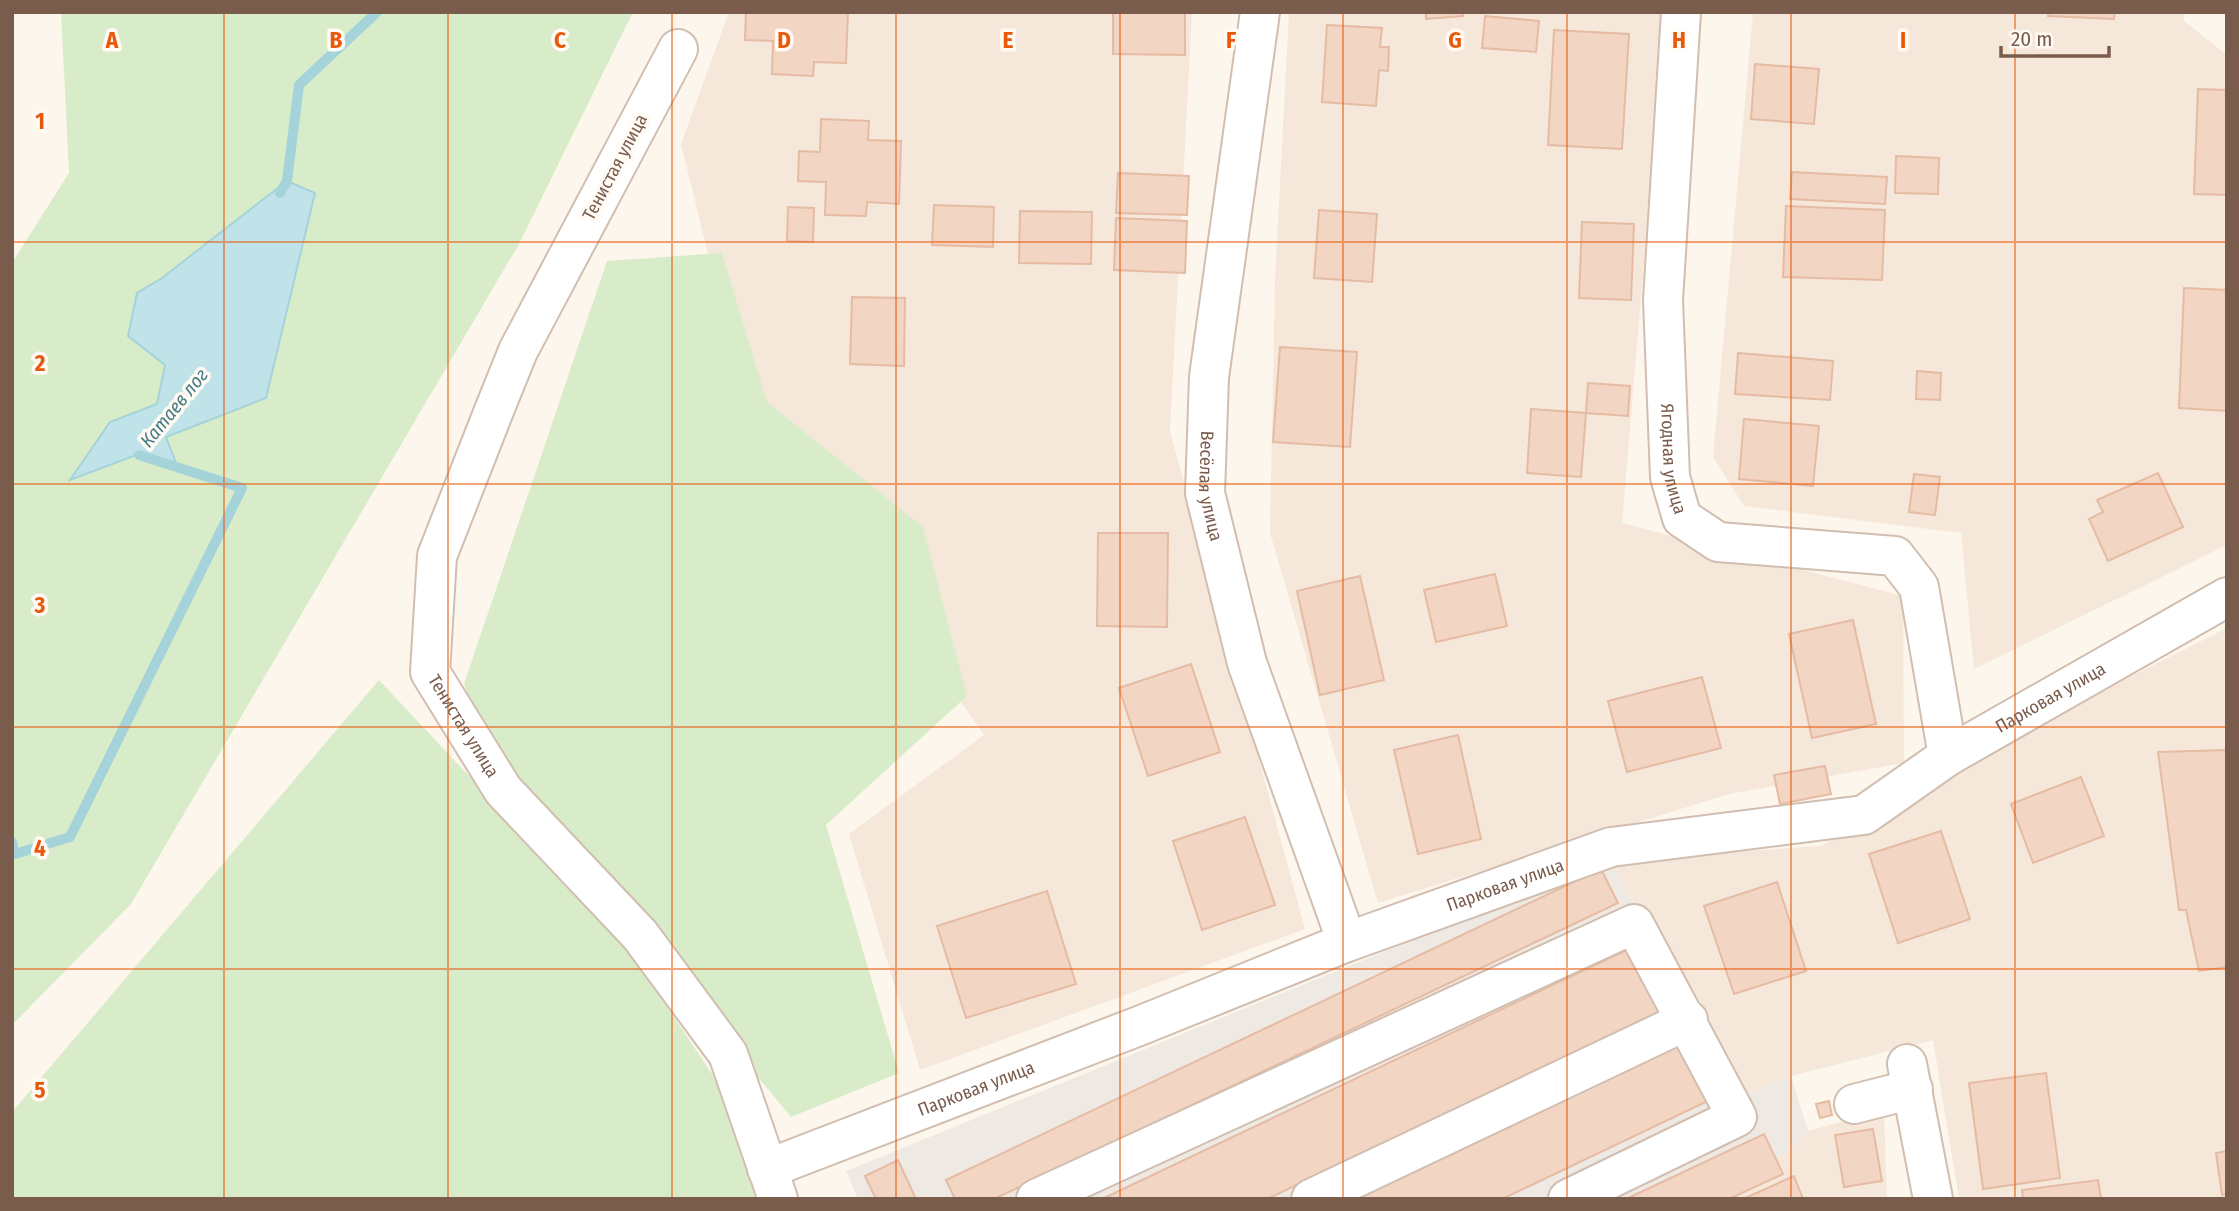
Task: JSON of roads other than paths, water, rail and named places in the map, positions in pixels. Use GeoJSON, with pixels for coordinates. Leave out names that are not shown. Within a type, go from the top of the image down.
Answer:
{"type":"FeatureCollection","features":[{"type":"Feature","properties":{"kind":"street","name":"Весёлая улица"},"geometry":{"type":"LineString","coordinates":[[1260,12],[1209,377],[1205,493],[1247,663],[1347,942]]}},
{"type":"Feature","properties":{"kind":"street","name":"Ягодная улица"},"geometry":{"type":"LineString","coordinates":[[1681,12],[1663,300],[1670,477],[1682,518],[1718,542],[1895,556],[1919,587],[1948,756]]}},
{"type":"Feature","properties":{"kind":"street","name":"Тенистая улица"},"geometry":{"type":"LineString","coordinates":[[678,48],[518,351],[492,413],[437,556],[430,672],[503,790],[640,935],[728,1054],[773,1184]]}},
{"type":"Feature","properties":{"kind":"street","name":"Парковая улица"},"geometry":{"type":"LineString","coordinates":[[773,1184],[1139,1026],[1347,942],[1611,847],[1864,816],[1948,756],[2227,597]]}},
{"type":"Feature","properties":{"kind":"street"},"geometry":{"type":"LineString","coordinates":[[1037,1199],[1634,923],[1737,1116],[1568,1199]]}},
{"type":"Feature","properties":{"kind":"street"},"geometry":{"type":"LineString","coordinates":[[1311,1199],[1688,1020]]}},
{"type":"Feature","properties":{"kind":"street"},"geometry":{"type":"LineString","coordinates":[[1854,1104],[1910,1076],[1933,1199]]}},
{"type":"Feature","properties":{"kind":"water"},"geometry":{"type":"Polygon","coordinates":[[[287,181],[315,193],[266,398],[166,437],[178,468],[136,455],[70,480],[110,422],[157,404],[165,365],[128,336],[137,293],[162,278],[287,181]]]}},
{"type":"Feature","properties":{"kind":"waterway","name":"Катаев лог"},"geometry":{"type":"LineString","coordinates":[[280,193],[287,181],[299,85],[377,12]]}},
{"type":"Feature","properties":{"kind":"waterway","name":"Катаев лог"},"geometry":{"type":"LineString","coordinates":[[12,842],[15,854],[70,837],[242,488],[139,455]]}}]}
